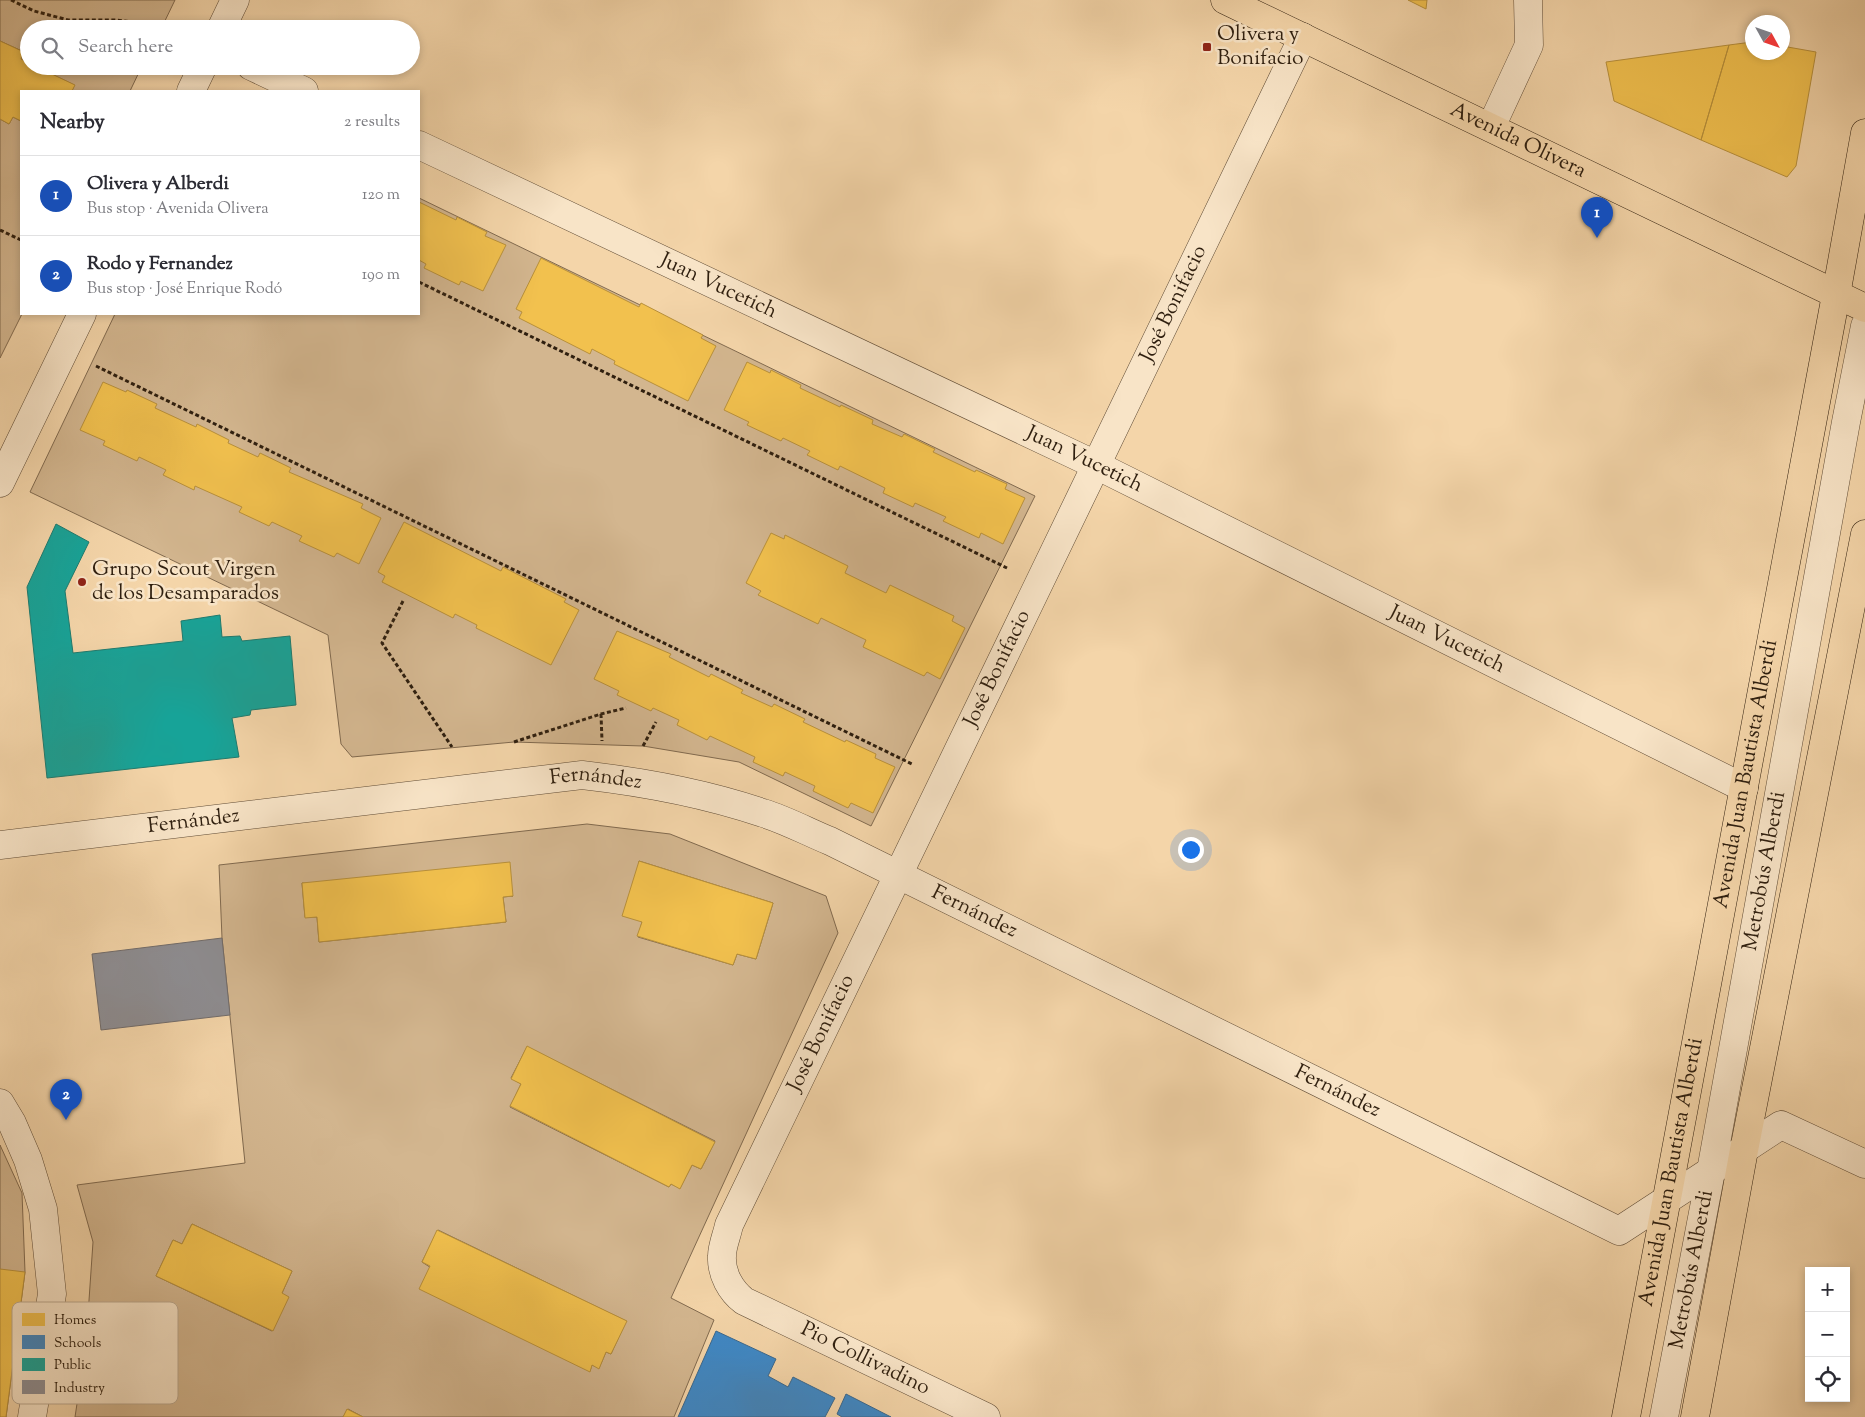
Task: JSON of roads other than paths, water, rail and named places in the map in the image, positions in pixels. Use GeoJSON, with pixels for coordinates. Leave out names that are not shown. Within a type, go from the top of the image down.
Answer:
{"type":"FeatureCollection","features":[{"type":"Feature","properties":{"kind":"main road","name":"Avenida Olivera"},"geometry":{"type":"LineString","coordinates":[[1225,0],[1865,308]]}},
{"type":"Feature","properties":{"kind":"main road","name":"Avenida Juan Bautista Alberdi"},"geometry":{"type":"LineString","coordinates":[[1626,1417],[1865,133]]}},
{"type":"Feature","properties":{"kind":"main road"},"geometry":{"type":"LineString","coordinates":[[1695,1417],[1744,1150],[1865,534]]}},
{"type":"Feature","properties":{"kind":"street"},"geometry":{"type":"LineString","coordinates":[[225,20],[235,0]]}},
{"type":"Feature","properties":{"kind":"street"},"geometry":{"type":"LineString","coordinates":[[1491,127],[1529,45],[1528,0]]}},
{"type":"Feature","properties":{"kind":"street","name":"José Bonifacio"},"geometry":{"type":"LineString","coordinates":[[744,1301],[736,1294],[726,1279],[722,1256],[729,1225],[1302,37]]}},
{"type":"Feature","properties":{"kind":"street"},"geometry":{"type":"LineString","coordinates":[[191,90],[199,75]]}},
{"type":"Feature","properties":{"kind":"street"},"geometry":{"type":"LineString","coordinates":[[270,75],[302,90]]}},
{"type":"Feature","properties":{"kind":"street","name":"Juan Vucetich"},"geometry":{"type":"LineString","coordinates":[[420,145],[1096,465],[1744,788]]}},
{"type":"Feature","properties":{"kind":"street"},"geometry":{"type":"LineString","coordinates":[[0,483],[82,315]]}},
{"type":"Feature","properties":{"kind":"street","name":"Metrobús Alberdi"},"geometry":{"type":"LineString","coordinates":[[1664,1417],[1711,1171],[1865,326]]}},
{"type":"Feature","properties":{"kind":"street","name":"Fernández"},"geometry":{"type":"LineString","coordinates":[[0,846],[582,775],[632,780],[764,813],[830,841],[1619,1231],[1781,1125],[1865,1164]]}},
{"type":"Feature","properties":{"kind":"street"},"geometry":{"type":"LineString","coordinates":[[0,1103],[12,1123],[28,1160],[43,1209],[52,1294],[51,1302]]}},
{"type":"Feature","properties":{"kind":"street","name":"Pio Collivadino"},"geometry":{"type":"LineString","coordinates":[[744,1301],[986,1417]]}},
{"type":"Feature","properties":{"kind":"street"},"geometry":{"type":"LineString","coordinates":[[32,1417],[34,1404]]}},
{"type":"Feature","properties":{"kind":"place","name":"Olivera y Bonifacio"},"geometry":{"type":"Point","coordinates":[1207,47]}},
{"type":"Feature","properties":{"kind":"place","name":"Olivera y Alberdi"},"geometry":{"type":"Point","coordinates":[1597,238]}},
{"type":"Feature","properties":{"kind":"place","name":"Grupo Scout Virgen de los Desamparados"},"geometry":{"type":"Point","coordinates":[82,582]}},
{"type":"Feature","properties":{"kind":"place","name":"Rodo y Fernandez"},"geometry":{"type":"Point","coordinates":[66,1120]}}]}
